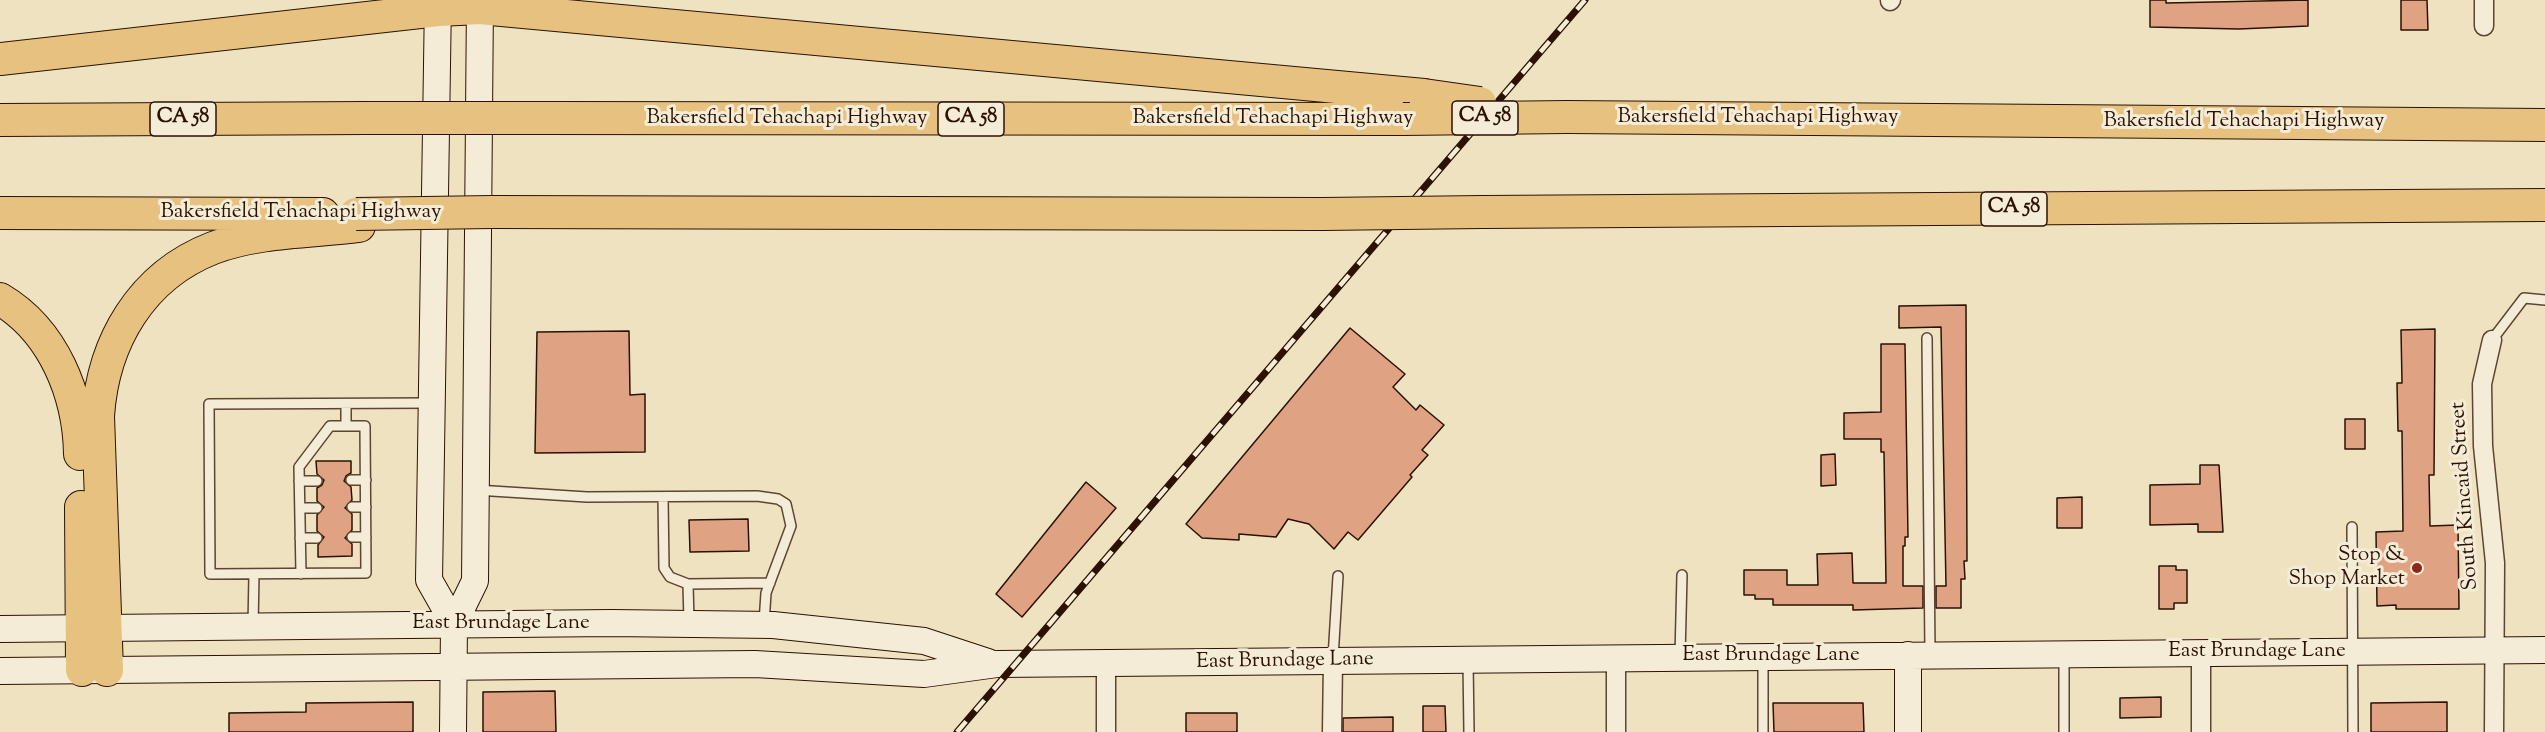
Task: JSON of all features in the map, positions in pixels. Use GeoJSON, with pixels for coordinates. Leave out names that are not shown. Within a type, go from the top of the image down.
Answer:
{"type":"FeatureCollection","features":[{"type":"Feature","properties":{"kind":"highway"},"geometry":{"type":"LineString","coordinates":[[0,59],[438,5],[480,4],[1424,95],[1567,117]]}},
{"type":"Feature","properties":{"kind":"highway","name":"Bakersfield Tehachapi Highway"},"geometry":{"type":"LineString","coordinates":[[0,120],[1567,117],[2545,125]]}},
{"type":"Feature","properties":{"kind":"highway","name":"CA 58"},"geometry":{"type":"LineString","coordinates":[[357,220],[492,212],[1322,214],[2545,205]]}},
{"type":"Feature","properties":{"kind":"highway","name":"Bakersfield Tehachapi Highway"},"geometry":{"type":"LineString","coordinates":[[0,213],[357,220]]}},
{"type":"Feature","properties":{"kind":"highway"},"geometry":{"type":"LineString","coordinates":[[95,670],[100,387],[108,354],[121,326],[139,301],[161,279],[186,261],[214,248],[244,240],[357,220]]}},
{"type":"Feature","properties":{"kind":"highway"},"geometry":{"type":"LineString","coordinates":[[0,299],[30,324],[50,348],[63,372],[74,401],[80,432],[94,628]]}},
{"type":"Feature","properties":{"kind":"main road"},"geometry":{"type":"LineString","coordinates":[[453,732],[454,624],[475,581],[480,4]]}},
{"type":"Feature","properties":{"kind":"main road"},"geometry":{"type":"LineString","coordinates":[[438,5],[429,580],[454,624]]}},
{"type":"Feature","properties":{"kind":"main road","name":"East Brundage Lane"},"geometry":{"type":"LineString","coordinates":[[0,629],[454,624],[763,625],[924,641],[997,664]]}},
{"type":"Feature","properties":{"kind":"main road","name":"East Brundage Lane"},"geometry":{"type":"LineString","coordinates":[[0,671],[755,664],[924,674],[997,664],[1680,656],[2545,650]]}},
{"type":"Feature","properties":{"kind":"main road"},"geometry":{"type":"LineString","coordinates":[[1908,732],[1919,655]]}},
{"type":"Feature","properties":{"kind":"street"},"geometry":{"type":"LineString","coordinates":[[2484,0],[2484,26]]}},
{"type":"Feature","properties":{"kind":"street","name":"South Kincaid Street"},"geometry":{"type":"LineString","coordinates":[[2492,340],[2482,384],[2483,446],[2494,563],[2494,732]]}},
{"type":"Feature","properties":{"kind":"street"},"geometry":{"type":"LineString","coordinates":[[2201,652],[2201,732]]}},
{"type":"Feature","properties":{"kind":"street"},"geometry":{"type":"LineString","coordinates":[[1616,657],[1616,732]]}},
{"type":"Feature","properties":{"kind":"street"},"geometry":{"type":"LineString","coordinates":[[1332,732],[1333,661]]}},
{"type":"Feature","properties":{"kind":"street"},"geometry":{"type":"LineString","coordinates":[[1106,664],[1106,732]]}},
{"type":"Feature","properties":{"kind":"lane"},"geometry":{"type":"LineString","coordinates":[[2492,340],[2524,298],[2545,300]]}},
{"type":"Feature","properties":{"kind":"lane"},"geometry":{"type":"LineString","coordinates":[[1919,655],[1927,338]]}},
{"type":"Feature","properties":{"kind":"lane"},"geometry":{"type":"LineString","coordinates":[[301,574],[299,467],[330,426],[365,426],[366,573],[301,574],[210,574],[209,404],[431,403]]}},
{"type":"Feature","properties":{"kind":"lane"},"geometry":{"type":"LineString","coordinates":[[346,404],[346,426]]}},
{"type":"Feature","properties":{"kind":"lane"},"geometry":{"type":"LineString","coordinates":[[351,480],[366,480]]}},
{"type":"Feature","properties":{"kind":"lane"},"geometry":{"type":"LineString","coordinates":[[299,481],[317,481]]}},
{"type":"Feature","properties":{"kind":"lane"},"geometry":{"type":"LineString","coordinates":[[475,490],[543,496],[757,496],[778,499],[786,504],[790,513],[790,526],[770,583],[763,625]]}},
{"type":"Feature","properties":{"kind":"lane"},"geometry":{"type":"LineString","coordinates":[[663,497],[664,568],[670,577],[688,584],[770,583]]}},
{"type":"Feature","properties":{"kind":"lane"},"geometry":{"type":"LineString","coordinates":[[352,507],[366,507]]}},
{"type":"Feature","properties":{"kind":"lane"},"geometry":{"type":"LineString","coordinates":[[300,508],[317,508]]}},
{"type":"Feature","properties":{"kind":"lane"},"geometry":{"type":"LineString","coordinates":[[2352,526],[2353,732]]}},
{"type":"Feature","properties":{"kind":"lane"},"geometry":{"type":"LineString","coordinates":[[300,537],[317,537]]}},
{"type":"Feature","properties":{"kind":"lane"},"geometry":{"type":"LineString","coordinates":[[352,537],[366,537]]}},
{"type":"Feature","properties":{"kind":"lane"},"geometry":{"type":"LineString","coordinates":[[253,626],[254,574]]}},
{"type":"Feature","properties":{"kind":"lane"},"geometry":{"type":"LineString","coordinates":[[1680,656],[1682,575]]}},
{"type":"Feature","properties":{"kind":"lane"},"geometry":{"type":"LineString","coordinates":[[1333,661],[1338,576]]}},
{"type":"Feature","properties":{"kind":"lane"},"geometry":{"type":"LineString","coordinates":[[688,584],[689,624]]}},
{"type":"Feature","properties":{"kind":"lane"},"geometry":{"type":"LineString","coordinates":[[2064,653],[2064,732]]}},
{"type":"Feature","properties":{"kind":"lane"},"geometry":{"type":"LineString","coordinates":[[1763,656],[1763,732]]}},
{"type":"Feature","properties":{"kind":"lane"},"geometry":{"type":"LineString","coordinates":[[1468,659],[1469,732]]}},
{"type":"Feature","properties":{"kind":"building"},"geometry":{"type":"Polygon","coordinates":[[[2150,0],[2166,0],[2166,3],[2308,0],[2308,26],[2239,29],[2150,27],[2150,0]]]}},
{"type":"Feature","properties":{"kind":"building"},"geometry":{"type":"Polygon","coordinates":[[[2401,0],[2427,0],[2428,30],[2401,30],[2401,0]]]}},
{"type":"Feature","properties":{"kind":"building"},"geometry":{"type":"Polygon","coordinates":[[[1966,305],[1967,561],[1964,561],[1965,579],[1961,579],[1961,608],[1936,608],[1936,586],[1946,586],[1941,327],[1899,328],[1899,306],[1966,305]]]}},
{"type":"Feature","properties":{"kind":"building"},"geometry":{"type":"Polygon","coordinates":[[[1350,328],[1405,374],[1393,387],[1416,410],[1420,405],[1444,425],[1422,450],[1428,455],[1358,540],[1348,532],[1334,549],[1309,524],[1288,519],[1276,537],[1239,534],[1239,540],[1202,538],[1186,524],[1350,328]]]}},
{"type":"Feature","properties":{"kind":"building"},"geometry":{"type":"Polygon","coordinates":[[[2435,329],[2434,475],[2429,475],[2430,526],[2458,525],[2459,609],[2396,609],[2396,605],[2377,606],[2376,532],[2403,531],[2402,431],[2398,431],[2397,383],[2402,383],[2401,330],[2435,329]]]}},
{"type":"Feature","properties":{"kind":"building"},"geometry":{"type":"Polygon","coordinates":[[[629,331],[630,395],[645,394],[645,452],[535,453],[537,332],[629,331]]]}},
{"type":"Feature","properties":{"kind":"building"},"geometry":{"type":"Polygon","coordinates":[[[1881,344],[1905,344],[1908,537],[1905,537],[1905,546],[1903,546],[1903,586],[1923,586],[1923,608],[1853,610],[1853,605],[1773,605],[1773,599],[1755,599],[1755,595],[1744,595],[1744,570],[1787,570],[1787,585],[1818,585],[1817,554],[1852,553],[1853,583],[1886,583],[1884,452],[1881,452],[1881,439],[1844,439],[1844,413],[1881,412],[1881,344]]]}},
{"type":"Feature","properties":{"kind":"building"},"geometry":{"type":"Polygon","coordinates":[[[2345,419],[2365,419],[2365,449],[2345,449],[2345,419]]]}},
{"type":"Feature","properties":{"kind":"building"},"geometry":{"type":"Polygon","coordinates":[[[1835,454],[1836,485],[1821,486],[1821,455],[1835,454]]]}},
{"type":"Feature","properties":{"kind":"building"},"geometry":{"type":"Polygon","coordinates":[[[316,461],[351,461],[351,473],[344,481],[351,487],[352,500],[345,508],[352,514],[352,530],[345,538],[352,544],[352,556],[318,557],[318,545],[324,537],[317,531],[317,515],[324,507],[317,501],[317,488],[324,480],[317,474],[316,461]]]}},
{"type":"Feature","properties":{"kind":"building"},"geometry":{"type":"Polygon","coordinates":[[[2200,465],[2219,465],[2223,532],[2198,532],[2198,524],[2150,525],[2150,485],[2200,484],[2200,465]]]}},
{"type":"Feature","properties":{"kind":"building"},"geometry":{"type":"Polygon","coordinates":[[[1086,482],[1116,508],[1022,617],[996,594],[1086,482]]]}},
{"type":"Feature","properties":{"kind":"building"},"geometry":{"type":"Polygon","coordinates":[[[2082,497],[2082,528],[2057,528],[2057,498],[2082,497]]]}},
{"type":"Feature","properties":{"kind":"building"},"geometry":{"type":"Polygon","coordinates":[[[748,519],[749,551],[690,552],[689,520],[748,519]]]}},
{"type":"Feature","properties":{"kind":"building"},"geometry":{"type":"Polygon","coordinates":[[[2159,566],[2176,566],[2176,570],[2187,570],[2187,603],[2174,603],[2174,609],[2159,609],[2159,566]]]}},
{"type":"Feature","properties":{"kind":"building"},"geometry":{"type":"Polygon","coordinates":[[[555,691],[556,732],[483,732],[483,692],[555,691]]]}},
{"type":"Feature","properties":{"kind":"building"},"geometry":{"type":"Polygon","coordinates":[[[2161,697],[2161,717],[2120,718],[2120,698],[2161,697]]]}},
{"type":"Feature","properties":{"kind":"building"},"geometry":{"type":"Polygon","coordinates":[[[413,702],[413,732],[229,732],[229,713],[306,712],[306,703],[413,702]]]}},
{"type":"Feature","properties":{"kind":"building"},"geometry":{"type":"Polygon","coordinates":[[[2447,702],[2447,732],[2371,732],[2371,703],[2447,702]]]}},
{"type":"Feature","properties":{"kind":"building"},"geometry":{"type":"Polygon","coordinates":[[[1773,703],[1863,703],[1864,732],[1774,732],[1773,703]]]}},
{"type":"Feature","properties":{"kind":"building"},"geometry":{"type":"Polygon","coordinates":[[[1423,706],[1445,706],[1446,732],[1423,732],[1423,706]]]}},
{"type":"Feature","properties":{"kind":"building"},"geometry":{"type":"Polygon","coordinates":[[[1186,713],[1237,713],[1237,732],[1186,732],[1186,713]]]}},
{"type":"Feature","properties":{"kind":"building"},"geometry":{"type":"Polygon","coordinates":[[[1393,717],[1393,732],[1343,732],[1343,718],[1393,717]]]}},
{"type":"Feature","properties":{"kind":"railway"},"geometry":{"type":"LineString","coordinates":[[957,732],[1585,0]]}},
{"type":"Feature","properties":{"kind":"place","name":"Stop & Shop Market"},"geometry":{"type":"Point","coordinates":[2417,568]}}]}
